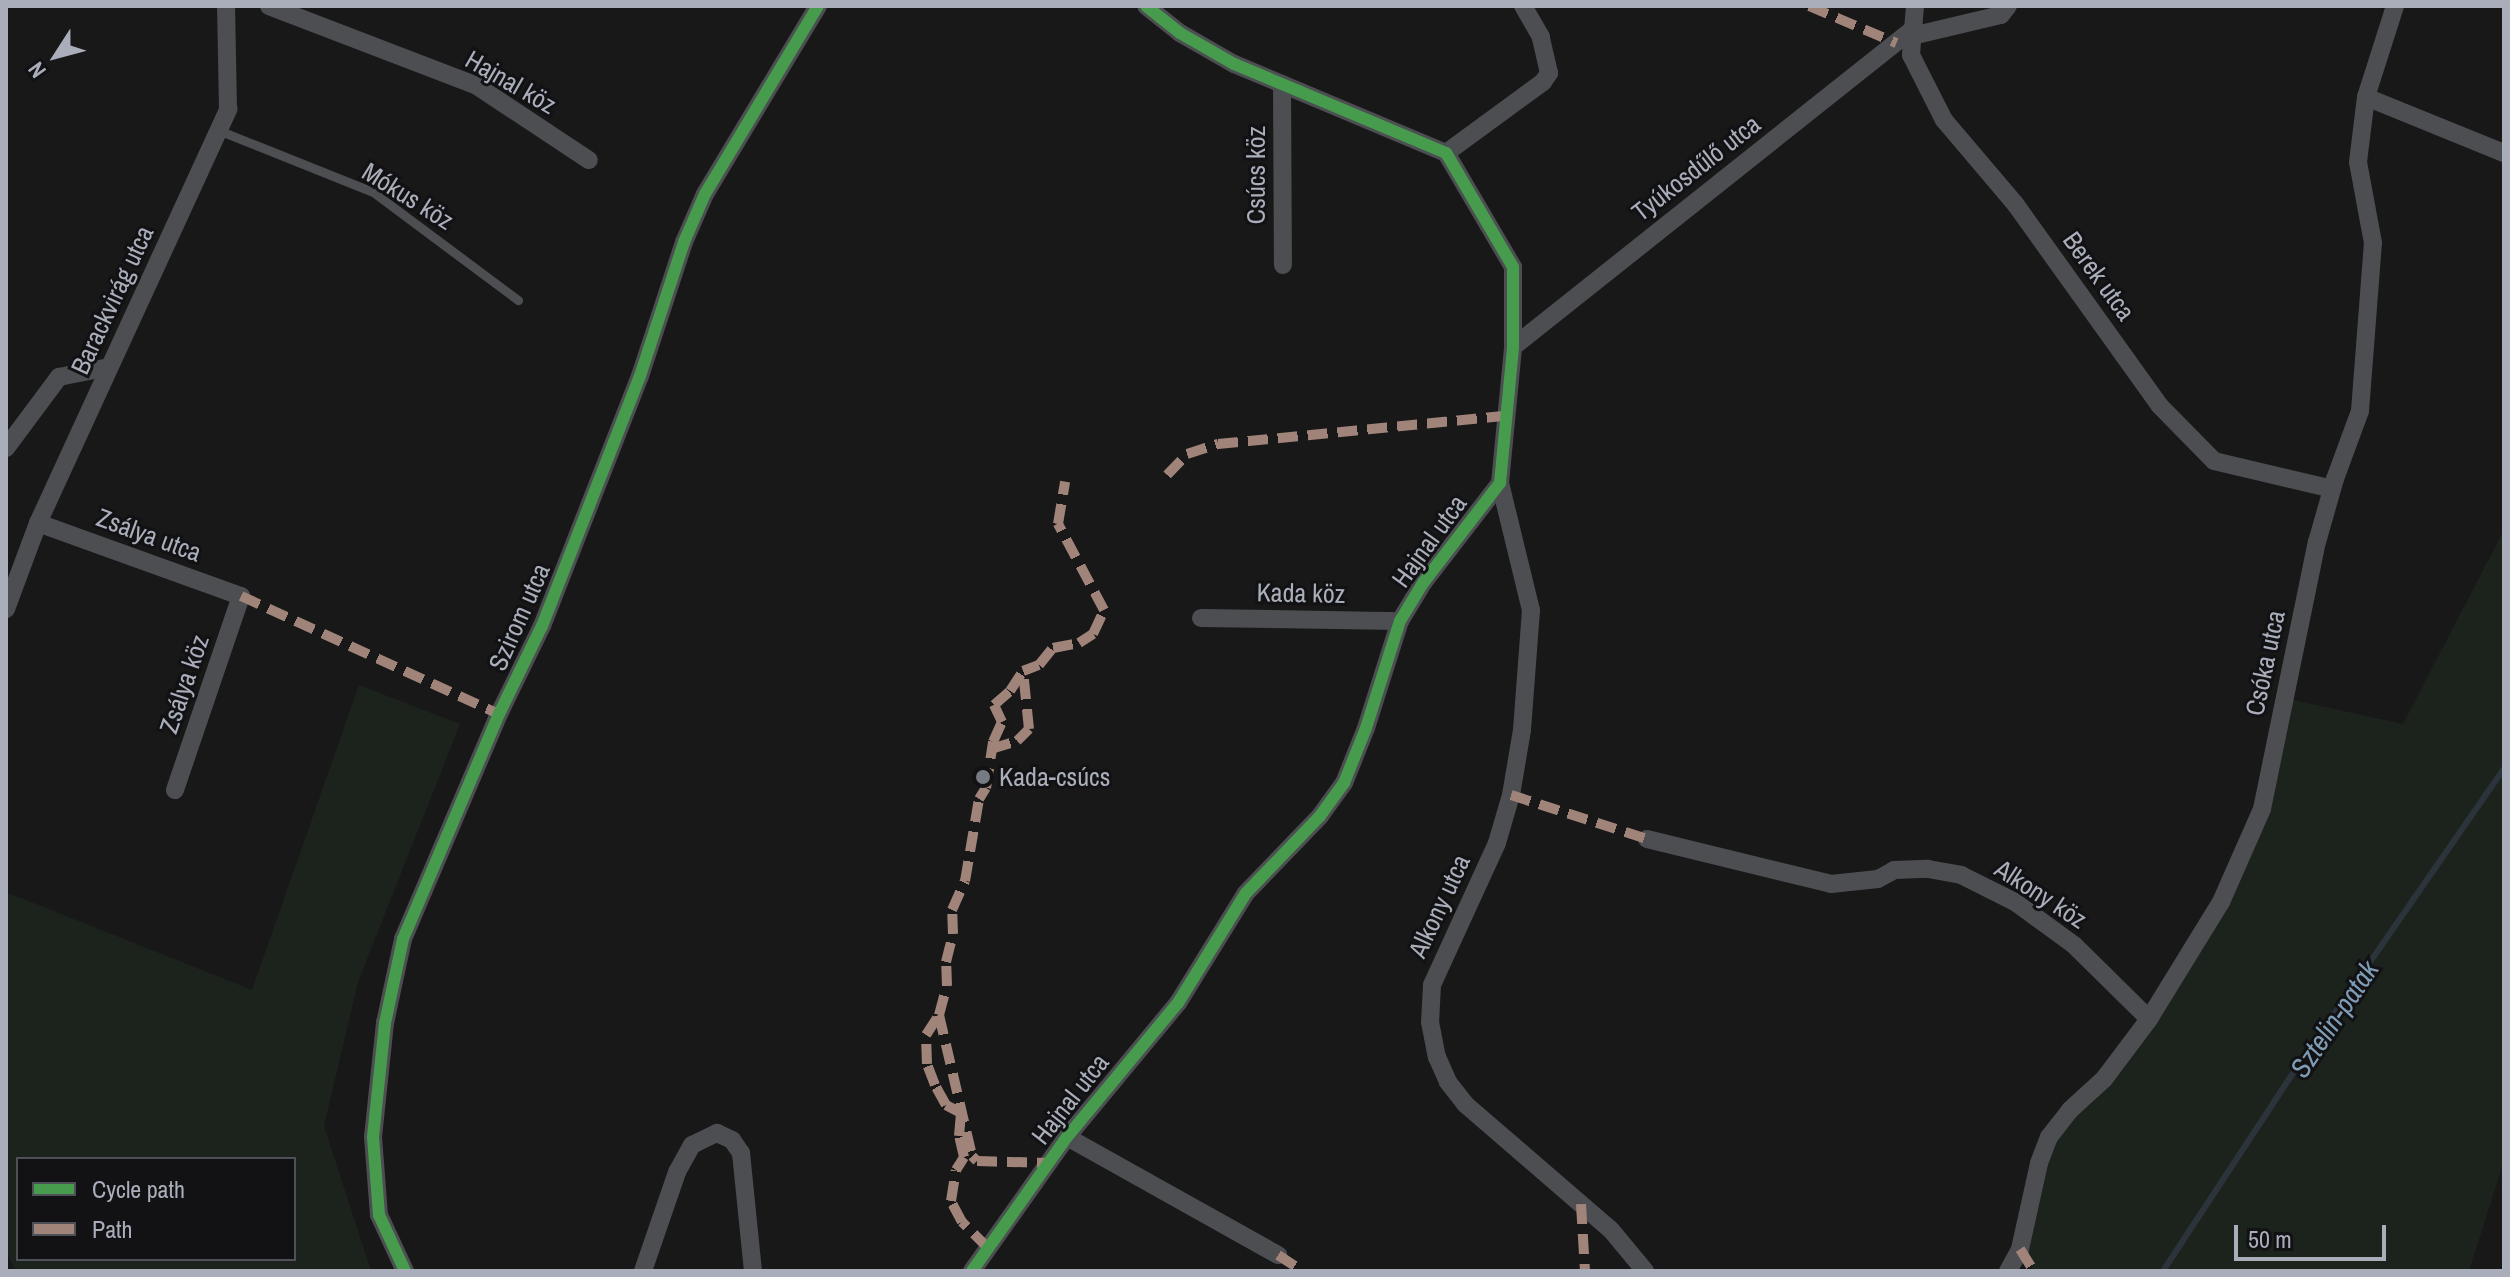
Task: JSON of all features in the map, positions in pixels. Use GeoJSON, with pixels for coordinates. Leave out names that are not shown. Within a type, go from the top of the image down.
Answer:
{"type":"FeatureCollection","features":[{"type":"Feature","properties":{"kind":"street","name":"Barackvirág utca"},"geometry":{"type":"LineString","coordinates":[[6,609],[38,523],[228,109],[226,6]]}},
{"type":"Feature","properties":{"kind":"street","name":"Hajnal köz"},"geometry":{"type":"LineString","coordinates":[[269,6],[477,86],[589,160]]}},
{"type":"Feature","properties":{"kind":"street","name":"Szirom utca"},"geometry":{"type":"LineString","coordinates":[[405,1271],[379,1215],[373,1137],[385,1023],[403,939],[499,714],[542,626],[645,362],[684,242],[705,194],[818,6]]}},
{"type":"Feature","properties":{"kind":"street"},"geometry":{"type":"LineString","coordinates":[[1146,6],[1202,46],[1282,84],[1446,153],[1543,82],[1549,73],[1541,37],[1523,6]]}},
{"type":"Feature","properties":{"kind":"street","name":"Berek utca"},"geometry":{"type":"LineString","coordinates":[[1915,6],[1911,55],[1944,120],[2016,205],[2160,406],[2214,461],[2332,489]]}},
{"type":"Feature","properties":{"kind":"street","name":"Tyúkosdűlő utca"},"geometry":{"type":"LineString","coordinates":[[1513,347],[1912,32],[2001,15],[2008,6]]}},
{"type":"Feature","properties":{"kind":"street","name":"Csóka utca"},"geometry":{"type":"LineString","coordinates":[[2008,1271],[2020,1249],[2039,1163],[2049,1137],[2070,1110],[2104,1079],[2149,1019],[2221,902],[2262,809],[2332,489],[2360,411],[2373,243],[2358,162],[2366,97],[2395,6]]}},
{"type":"Feature","properties":{"kind":"street","name":"Csúcs köz"},"geometry":{"type":"LineString","coordinates":[[1282,84],[1283,265]]}},
{"type":"Feature","properties":{"kind":"street"},"geometry":{"type":"LineString","coordinates":[[2366,97],[2504,153]]}},
{"type":"Feature","properties":{"kind":"street","name":"Hajnal utca"},"geometry":{"type":"LineString","coordinates":[[972,1271],[1067,1137],[1178,1003],[1246,893],[1320,816],[1344,783],[1366,728],[1400,621],[1423,583],[1500,483],[1513,347],[1513,267],[1446,153]]}},
{"type":"Feature","properties":{"kind":"street"},"geometry":{"type":"LineString","coordinates":[[6,448],[59,377],[109,367]]}},
{"type":"Feature","properties":{"kind":"street","name":"Alkony utca"},"geometry":{"type":"LineString","coordinates":[[1500,483],[1531,610],[1522,730],[1511,795],[1497,843],[1432,985],[1432,1034],[1437,1057],[1448,1082],[1465,1104],[1611,1230],[1645,1271]]}},
{"type":"Feature","properties":{"kind":"street","name":"Zsálya utca"},"geometry":{"type":"LineString","coordinates":[[38,523],[241,596]]}},
{"type":"Feature","properties":{"kind":"street","name":"Zsálya köz"},"geometry":{"type":"LineString","coordinates":[[175,790],[241,596]]}},
{"type":"Feature","properties":{"kind":"street","name":"Kada köz"},"geometry":{"type":"LineString","coordinates":[[1201,618],[1400,621]]}},
{"type":"Feature","properties":{"kind":"street","name":"Alkony köz"},"geometry":{"type":"LineString","coordinates":[[1647,839],[1831,884],[1878,879],[1894,870],[1928,869],[1961,875],[2015,902],[2074,945],[2149,1019]]}},
{"type":"Feature","properties":{"kind":"street"},"geometry":{"type":"LineString","coordinates":[[643,1271],[677,1172],[692,1145],[717,1133],[732,1140],[741,1153],[753,1271]]}},
{"type":"Feature","properties":{"kind":"street"},"geometry":{"type":"LineString","coordinates":[[1067,1137],[1278,1255]]}},
{"type":"Feature","properties":{"kind":"lane","name":"Mókus köz"},"geometry":{"type":"LineString","coordinates":[[218,130],[373,192],[518,300]]}},
{"type":"Feature","properties":{"kind":"shaded area"},"geometry":{"type":"Polygon","coordinates":[[[2504,530],[2504,1161],[2469,1271],[2034,1271],[2020,1249],[2039,1163],[2149,1020],[2262,809],[2284,698],[2403,724],[2504,530]]]}},
{"type":"Feature","properties":{"kind":"shaded area"},"geometry":{"type":"Polygon","coordinates":[[[359,685],[460,724],[358,982],[324,1126],[371,1271],[16,1271],[6,1252],[6,892],[252,990],[359,685]]]}},
{"type":"Feature","properties":{"kind":"waterway","name":"Sztelin-patak"},"geometry":{"type":"LineString","coordinates":[[2163,1271],[2289,1079],[2504,768]]}},
{"type":"Feature","properties":{"kind":"marked path"},"geometry":{"type":"LineString","coordinates":[[1809,6],[1896,43]]}},
{"type":"Feature","properties":{"kind":"marked path"},"geometry":{"type":"LineString","coordinates":[[1167,475],[1187,454],[1218,444],[1506,416]]}},
{"type":"Feature","properties":{"kind":"marked path"},"geometry":{"type":"LineString","coordinates":[[988,1248],[962,1222],[951,1201],[956,1170],[964,1157],[959,1136],[961,1113],[946,1105],[935,1085],[927,1064],[926,1035],[939,1015],[947,986],[946,962],[953,934],[952,910],[965,881],[979,799],[986,788],[993,742],[1002,722],[994,705],[1010,691],[1023,671],[1039,665],[1053,648],[1079,643],[1093,634],[1104,610],[1058,524],[1065,482]]}},
{"type":"Feature","properties":{"kind":"marked path"},"geometry":{"type":"LineString","coordinates":[[241,596],[499,714]]}},
{"type":"Feature","properties":{"kind":"marked path"},"geometry":{"type":"LineString","coordinates":[[991,749],[1017,741],[1029,729],[1023,671]]}},
{"type":"Feature","properties":{"kind":"marked path"},"geometry":{"type":"LineString","coordinates":[[1511,795],[1647,839]]}},
{"type":"Feature","properties":{"kind":"marked path"},"geometry":{"type":"LineString","coordinates":[[939,1015],[972,1156],[977,1161],[1048,1163]]}},
{"type":"Feature","properties":{"kind":"marked path"},"geometry":{"type":"LineString","coordinates":[[1581,1204],[1585,1271]]}},
{"type":"Feature","properties":{"kind":"marked path"},"geometry":{"type":"LineString","coordinates":[[2020,1249],[2034,1271]]}},
{"type":"Feature","properties":{"kind":"marked path"},"geometry":{"type":"LineString","coordinates":[[1278,1255],[1303,1271]]}},
{"type":"Feature","properties":{"kind":"cycle path"},"geometry":{"type":"LineString","coordinates":[[405,1271],[379,1215],[373,1137],[385,1023],[403,939],[499,714],[542,626],[640,376],[684,242],[705,194],[818,6]]}},
{"type":"Feature","properties":{"kind":"cycle path"},"geometry":{"type":"LineString","coordinates":[[972,1271],[1067,1137],[1178,1003],[1246,893],[1320,816],[1344,783],[1366,728],[1400,621],[1423,583],[1500,483],[1513,347],[1513,267],[1446,153],[1234,64],[1180,33],[1146,6]]}},
{"type":"Feature","properties":{"kind":"place","name":"Kada-csúcs"},"geometry":{"type":"Point","coordinates":[983,777]}}]}
